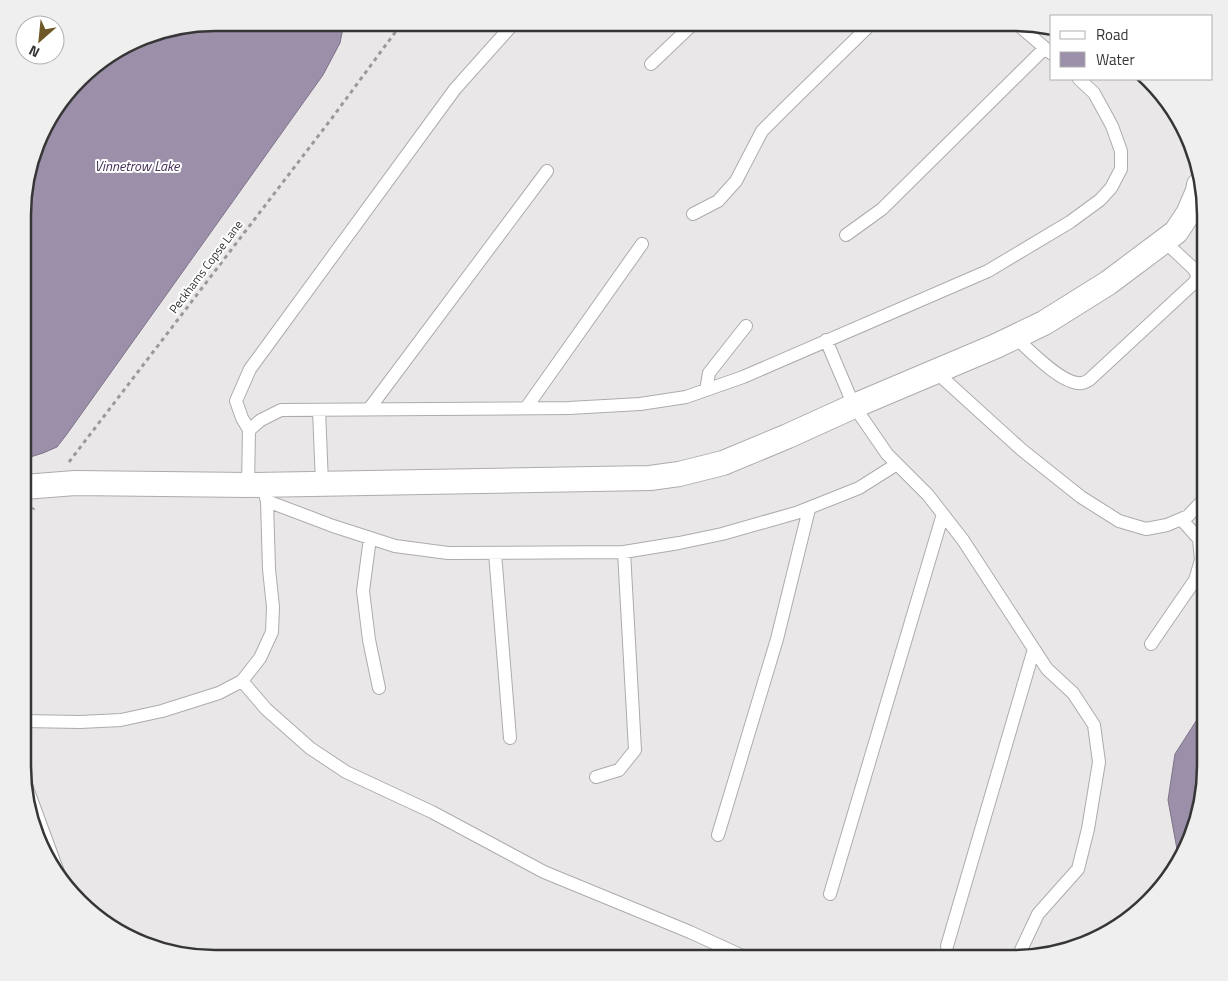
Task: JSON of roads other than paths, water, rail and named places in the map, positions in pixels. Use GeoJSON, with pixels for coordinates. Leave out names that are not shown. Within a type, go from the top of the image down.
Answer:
{"type":"FeatureCollection","features":[{"type":"Feature","properties":{"kind":"street"},"geometry":{"type":"LineString","coordinates":[[31,486],[76,483],[259,490],[322,483],[650,478],[679,474],[723,463],[936,372],[1044,323],[1108,283],[1176,232],[1188,214],[1195,197]]}},
{"type":"Feature","properties":{"kind":"lane"},"geometry":{"type":"LineString","coordinates":[[31,721],[121,720],[162,711],[219,693],[242,681],[260,658],[272,632],[273,607],[259,490],[249,430],[236,401],[250,369],[455,89],[507,31]]}},
{"type":"Feature","properties":{"kind":"lane"},"geometry":{"type":"LineString","coordinates":[[651,64],[686,31]]}},
{"type":"Feature","properties":{"kind":"lane"},"geometry":{"type":"LineString","coordinates":[[693,214],[718,201],[736,181],[762,131],[864,31]]}},
{"type":"Feature","properties":{"kind":"lane"},"geometry":{"type":"LineString","coordinates":[[846,235],[882,209],[1048,51],[1026,32]]}},
{"type":"Feature","properties":{"kind":"lane"},"geometry":{"type":"LineString","coordinates":[[249,430],[261,420],[282,410],[568,408],[640,404],[686,397],[743,377],[988,271],[1070,222],[1100,200],[1111,188],[1122,169],[1121,151],[1112,126],[1094,93],[1080,80]]}},
{"type":"Feature","properties":{"kind":"lane"},"geometry":{"type":"LineString","coordinates":[[369,410],[547,171]]}},
{"type":"Feature","properties":{"kind":"lane"},"geometry":{"type":"LineString","coordinates":[[1167,238],[1197,261]]}},
{"type":"Feature","properties":{"kind":"lane"},"geometry":{"type":"LineString","coordinates":[[1014,337],[1054,372],[1069,380],[1080,383],[1089,380],[1196,281],[1197,275],[1194,269],[1167,238]]}},
{"type":"Feature","properties":{"kind":"lane"},"geometry":{"type":"LineString","coordinates":[[526,408],[642,244]]}},
{"type":"Feature","properties":{"kind":"lane"},"geometry":{"type":"LineString","coordinates":[[706,390],[709,374],[746,326]]}},
{"type":"Feature","properties":{"kind":"lane"},"geometry":{"type":"LineString","coordinates":[[826,340],[854,406],[887,454],[928,495],[963,540],[1047,669],[1073,693],[1094,725],[1099,762],[1088,829],[1078,869],[1038,914],[1021,949]]}},
{"type":"Feature","properties":{"kind":"lane"},"geometry":{"type":"LineString","coordinates":[[936,372],[1022,450],[1081,497],[1119,521],[1146,529],[1167,525],[1188,516],[1197,506]]}},
{"type":"Feature","properties":{"kind":"lane"},"geometry":{"type":"LineString","coordinates":[[319,410],[322,483]]}},
{"type":"Feature","properties":{"kind":"lane"},"geometry":{"type":"LineString","coordinates":[[259,490],[333,526],[395,546],[448,554],[624,552],[679,544],[796,514],[859,488],[896,464]]}},
{"type":"Feature","properties":{"kind":"lane"},"geometry":{"type":"LineString","coordinates":[[718,835],[777,639],[809,509]]}},
{"type":"Feature","properties":{"kind":"lane"},"geometry":{"type":"LineString","coordinates":[[830,894],[943,514]]}},
{"type":"Feature","properties":{"kind":"lane"},"geometry":{"type":"LineString","coordinates":[[1181,518],[1197,537]]}},
{"type":"Feature","properties":{"kind":"lane"},"geometry":{"type":"LineString","coordinates":[[370,538],[363,591],[369,640],[379,688]]}},
{"type":"Feature","properties":{"kind":"lane"},"geometry":{"type":"LineString","coordinates":[[596,777],[619,770],[635,750],[624,552]]}},
{"type":"Feature","properties":{"kind":"lane"},"geometry":{"type":"LineString","coordinates":[[495,553],[510,738]]}},
{"type":"Feature","properties":{"kind":"lane"},"geometry":{"type":"LineString","coordinates":[[1152,644],[1195,580],[1197,573]]}},
{"type":"Feature","properties":{"kind":"lane"},"geometry":{"type":"LineString","coordinates":[[948,946],[1034,649]]}},
{"type":"Feature","properties":{"kind":"lane"},"geometry":{"type":"LineString","coordinates":[[242,681],[266,709],[310,748],[346,772],[432,812],[544,872],[729,950]]}},
{"type":"Feature","properties":{"kind":"water","name":"Vinnetrow Lake"},"geometry":{"type":"Polygon","coordinates":[[[215,31],[342,31],[340,43],[323,75],[67,434],[57,447],[31,457],[31,215],[35,179],[41,156],[50,134],[69,103],[85,85],[113,62],[145,45],[167,38],[215,31]]]}},
{"type":"Feature","properties":{"kind":"water"},"geometry":{"type":"Polygon","coordinates":[[[1197,720],[1195,790],[1187,825],[1177,849],[1168,800],[1175,754],[1197,720]]]}}]}
